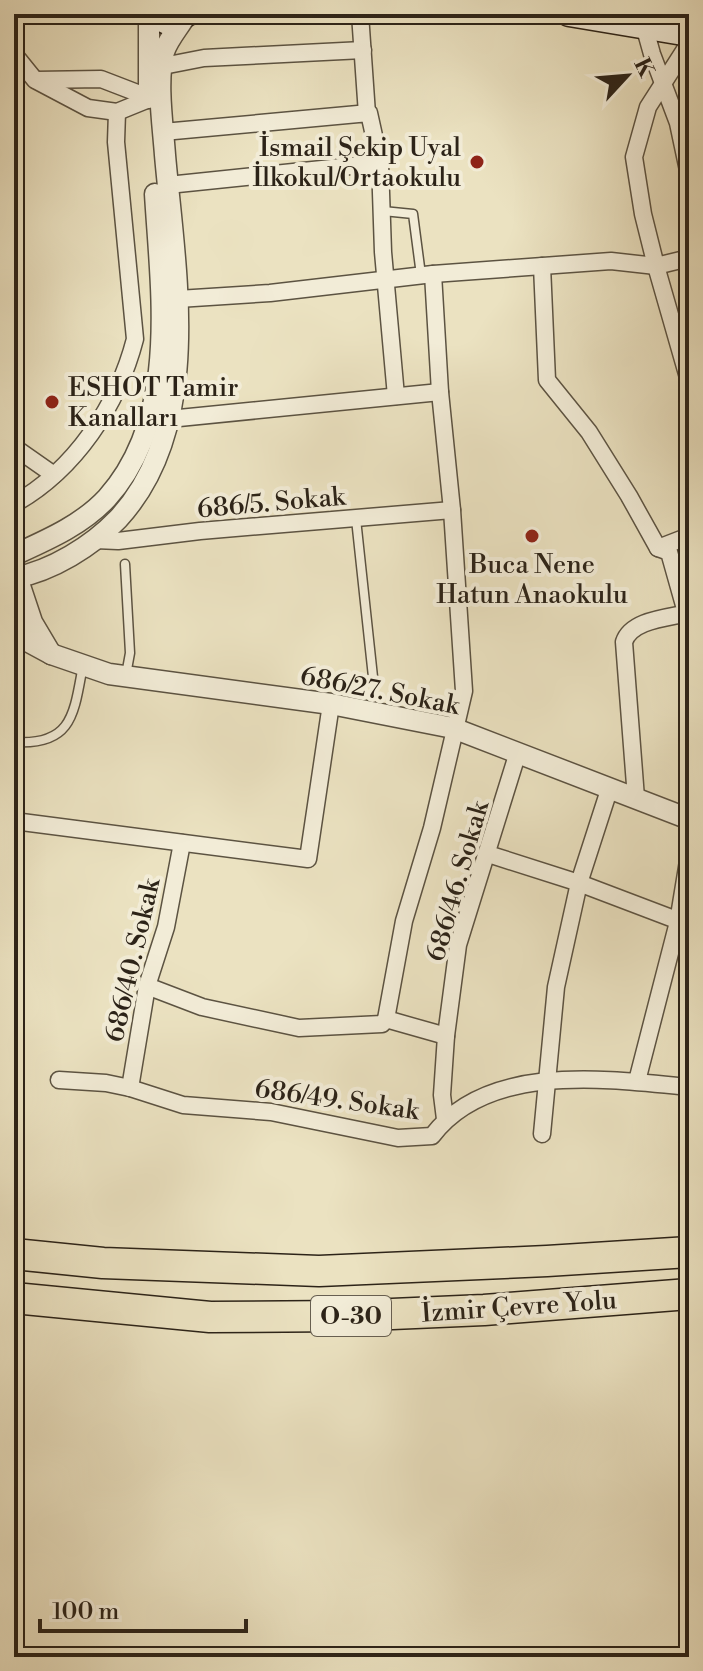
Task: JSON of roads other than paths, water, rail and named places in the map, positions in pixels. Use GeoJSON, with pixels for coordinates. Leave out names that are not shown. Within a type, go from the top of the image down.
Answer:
{"type":"FeatureCollection","features":[{"type":"Feature","properties":{"kind":"highway","name":"İzmir Çevre Yolu"},"geometry":{"type":"LineString","coordinates":[[14,1254],[103,1263],[319,1271],[689,1252]]}},
{"type":"Feature","properties":{"kind":"highway","name":"İzmir Çevre Yolu"},"geometry":{"type":"LineString","coordinates":[[14,1298],[210,1317],[484,1310],[689,1294]]}},
{"type":"Feature","properties":{"kind":"main road"},"geometry":{"type":"LineString","coordinates":[[149,14],[167,22],[187,14]]}},
{"type":"Feature","properties":{"kind":"main road"},"geometry":{"type":"LineString","coordinates":[[569,14],[641,21],[689,21]]}},
{"type":"Feature","properties":{"kind":"main road"},"geometry":{"type":"LineString","coordinates":[[641,21],[689,34]]}},
{"type":"Feature","properties":{"kind":"street"},"geometry":{"type":"LineString","coordinates":[[14,555],[77,524],[107,499],[133,462],[150,415],[161,357],[162,301],[149,14]]}},
{"type":"Feature","properties":{"kind":"street"},"geometry":{"type":"LineString","coordinates":[[51,654],[18,602],[15,575],[31,574],[79,550],[105,532],[132,504],[153,466],[169,419],[178,299],[163,132],[154,99],[164,51],[187,14]]}},
{"type":"Feature","properties":{"kind":"street"},"geometry":{"type":"LineString","coordinates":[[360,14],[367,114],[380,163],[383,252],[396,396]]}},
{"type":"Feature","properties":{"kind":"street"},"geometry":{"type":"LineString","coordinates":[[641,21],[678,123],[689,175]]}},
{"type":"Feature","properties":{"kind":"street"},"geometry":{"type":"LineString","coordinates":[[688,371],[656,266],[643,214],[634,157],[648,107],[689,43]]}},
{"type":"Feature","properties":{"kind":"street"},"geometry":{"type":"LineString","coordinates":[[163,66],[204,58],[363,50]]}},
{"type":"Feature","properties":{"kind":"street"},"geometry":{"type":"LineString","coordinates":[[14,54],[35,80],[88,108],[117,112],[154,99]]}},
{"type":"Feature","properties":{"kind":"street"},"geometry":{"type":"LineString","coordinates":[[35,80],[101,79],[154,99]]}},
{"type":"Feature","properties":{"kind":"street"},"geometry":{"type":"LineString","coordinates":[[14,504],[63,468],[109,408],[135,339],[119,173],[117,112]]}},
{"type":"Feature","properties":{"kind":"street"},"geometry":{"type":"LineString","coordinates":[[163,132],[367,114]]}},
{"type":"Feature","properties":{"kind":"street"},"geometry":{"type":"LineString","coordinates":[[168,185],[380,163]]}},
{"type":"Feature","properties":{"kind":"street"},"geometry":{"type":"LineString","coordinates":[[178,299],[611,261],[656,266],[689,258]]}},
{"type":"Feature","properties":{"kind":"street"},"geometry":{"type":"LineString","coordinates":[[542,266],[547,380],[589,432],[658,548],[669,552],[688,618],[636,627],[627,633],[624,642],[636,798]]}},
{"type":"Feature","properties":{"kind":"street"},"geometry":{"type":"LineString","coordinates":[[147,986],[202,1007],[299,1028],[382,1024],[386,1019],[404,921],[432,828],[464,691],[452,510],[427,275]]}},
{"type":"Feature","properties":{"kind":"street"},"geometry":{"type":"LineString","coordinates":[[169,419],[440,392]]}},
{"type":"Feature","properties":{"kind":"street"},"geometry":{"type":"LineString","coordinates":[[14,447],[54,475]]}},
{"type":"Feature","properties":{"kind":"street","name":"686/5. Sokak"},"geometry":{"type":"LineString","coordinates":[[95,540],[118,541],[452,510]]}},
{"type":"Feature","properties":{"kind":"street"},"geometry":{"type":"LineString","coordinates":[[658,548],[689,536]]}},
{"type":"Feature","properties":{"kind":"street","name":"686/27. Sokak"},"geometry":{"type":"LineString","coordinates":[[14,634],[51,654],[109,674],[331,704],[453,728],[689,819]]}},
{"type":"Feature","properties":{"kind":"street"},"geometry":{"type":"LineString","coordinates":[[14,821],[308,859],[331,704]]}},
{"type":"Feature","properties":{"kind":"street","name":"686/46. Sokak"},"geometry":{"type":"LineString","coordinates":[[445,1119],[442,1095],[446,1036],[458,945],[518,752]]}},
{"type":"Feature","properties":{"kind":"street"},"geometry":{"type":"LineString","coordinates":[[542,1134],[556,987],[579,883],[610,787]]}},
{"type":"Feature","properties":{"kind":"street","name":"686/40. Sokak"},"geometry":{"type":"LineString","coordinates":[[130,1088],[147,986],[166,927],[182,843]]}},
{"type":"Feature","properties":{"kind":"street"},"geometry":{"type":"LineString","coordinates":[[488,854],[579,883],[684,924]]}},
{"type":"Feature","properties":{"kind":"street"},"geometry":{"type":"LineString","coordinates":[[637,1081],[684,924],[689,855]]}},
{"type":"Feature","properties":{"kind":"street"},"geometry":{"type":"LineString","coordinates":[[386,1019],[446,1036]]}},
{"type":"Feature","properties":{"kind":"street","name":"686/49. Sokak"},"geometry":{"type":"LineString","coordinates":[[59,1080],[106,1083],[183,1105],[271,1112],[398,1138],[432,1136],[445,1119],[486,1094],[548,1080],[637,1081],[689,1087]]}},
{"type":"Feature","properties":{"kind":"lane"},"geometry":{"type":"LineString","coordinates":[[383,211],[413,214],[427,275]]}},
{"type":"Feature","properties":{"kind":"lane"},"geometry":{"type":"LineString","coordinates":[[356,519],[373,677]]}},
{"type":"Feature","properties":{"kind":"lane"},"geometry":{"type":"LineString","coordinates":[[125,564],[130,653],[126,676]]}},
{"type":"Feature","properties":{"kind":"lane"},"geometry":{"type":"LineString","coordinates":[[14,742],[42,742],[65,730],[73,717],[83,665]]}},
{"type":"Feature","properties":{"kind":"place","name":"İsmail Şekip Uyal İlkokul/Ortaokulu"},"geometry":{"type":"Point","coordinates":[477,162]}},
{"type":"Feature","properties":{"kind":"place","name":"ESHOT Tamir Kanalları"},"geometry":{"type":"Point","coordinates":[52,402]}},
{"type":"Feature","properties":{"kind":"place","name":"Buca Nene Hatun Anaokulu"},"geometry":{"type":"Point","coordinates":[532,536]}}]}
